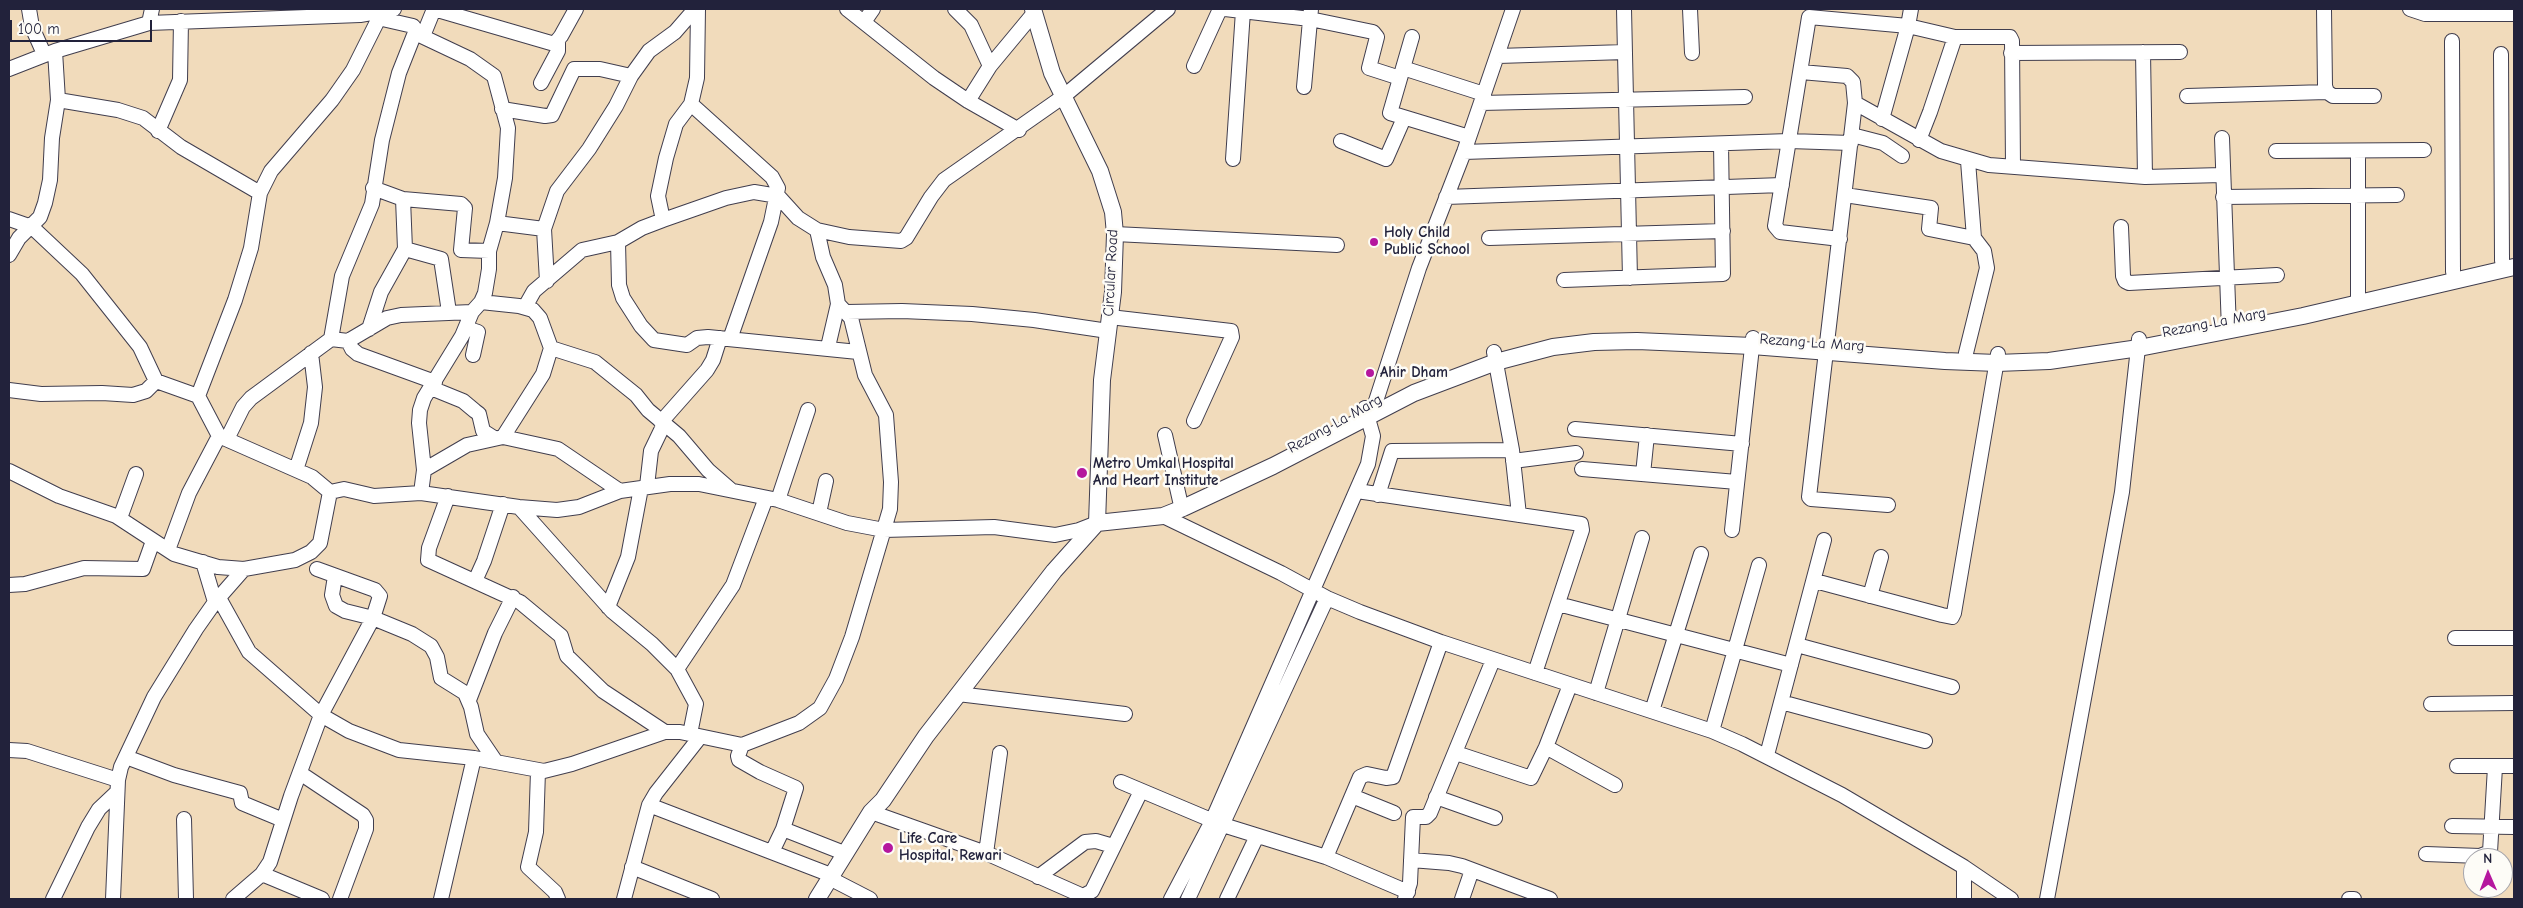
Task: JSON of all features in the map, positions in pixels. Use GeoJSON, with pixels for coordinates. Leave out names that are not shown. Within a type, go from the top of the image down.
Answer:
{"type":"FeatureCollection","features":[{"type":"Feature","properties":{"kind":"main road","name":"Circular Road"},"geometry":{"type":"LineString","coordinates":[[1034,11],[1052,73],[1100,171],[1113,212],[1115,234],[1109,324],[1102,380],[1096,523]]}},
{"type":"Feature","properties":{"kind":"main road","name":"Rezang La Marg"},"geometry":{"type":"LineString","coordinates":[[2358,298],[2453,272],[2510,262]]}},
{"type":"Feature","properties":{"kind":"main road","name":"Rezang La Marg"},"geometry":{"type":"LineString","coordinates":[[1096,523],[1163,516],[1224,491],[1370,408],[1394,391],[1546,338],[1589,334],[1637,333],[1826,349],[1998,358],[2139,343],[2358,298],[2510,262]]}},
{"type":"Feature","properties":{"kind":"main road","name":"Rezang La Marg"},"geometry":{"type":"LineString","coordinates":[[1826,349],[1966,353],[1998,358]]}},
{"type":"Feature","properties":{"kind":"main road","name":"Rezang La Marg"},"geometry":{"type":"LineString","coordinates":[[1139,518],[1303,446]]}},
{"type":"Feature","properties":{"kind":"main road"},"geometry":{"type":"LineString","coordinates":[[817,899],[834,878],[878,809],[958,694],[1054,571],[1096,523]]}},
{"type":"Feature","properties":{"kind":"main road"},"geometry":{"type":"LineString","coordinates":[[828,899],[844,853],[878,809]]}},
{"type":"Feature","properties":{"kind":"street"},"geometry":{"type":"LineString","coordinates":[[9,255],[43,210],[50,180],[52,138],[58,100],[50,52],[32,27],[29,9]]}},
{"type":"Feature","properties":{"kind":"street"},"geometry":{"type":"LineString","coordinates":[[332,339],[342,276],[372,204],[373,188],[399,73],[434,9],[551,43],[558,40]]}},
{"type":"Feature","properties":{"kind":"street"},"geometry":{"type":"LineString","coordinates":[[541,83],[558,51],[558,40],[576,9]]}},
{"type":"Feature","properties":{"kind":"street"},"geometry":{"type":"LineString","coordinates":[[547,281],[544,229],[557,191],[589,149],[616,106],[631,76],[649,51],[675,32],[697,9]]}},
{"type":"Feature","properties":{"kind":"street"},"geometry":{"type":"LineString","coordinates":[[663,220],[658,196],[666,158],[676,124],[691,104],[697,78],[697,9]]}},
{"type":"Feature","properties":{"kind":"street"},"geometry":{"type":"LineString","coordinates":[[847,9],[934,78],[968,101],[1019,130]]}},
{"type":"Feature","properties":{"kind":"street"},"geometry":{"type":"LineString","coordinates":[[864,22],[873,9]]}},
{"type":"Feature","properties":{"kind":"street"},"geometry":{"type":"LineString","coordinates":[[955,9],[971,25],[990,66]]}},
{"type":"Feature","properties":{"kind":"street"},"geometry":{"type":"LineString","coordinates":[[526,306],[534,291],[582,250],[618,242],[642,228],[663,220],[726,198],[754,192],[778,196],[798,218],[817,230],[848,237],[901,241],[906,238],[931,197],[944,180],[1019,130],[1064,96],[1168,9]]}},
{"type":"Feature","properties":{"kind":"street"},"geometry":{"type":"LineString","coordinates":[[1194,66],[1220,9]]}},
{"type":"Feature","properties":{"kind":"street"},"geometry":{"type":"LineString","coordinates":[[1226,9],[1310,14],[1373,32],[1377,38],[1369,68],[1401,73],[1483,98],[1626,100],[1745,97]]}},
{"type":"Feature","properties":{"kind":"street"},"geometry":{"type":"LineString","coordinates":[[1188,899],[1313,590],[1368,464],[1373,443],[1370,408],[1419,268],[1464,152],[1513,9]]}},
{"type":"Feature","properties":{"kind":"street"},"geometry":{"type":"LineString","coordinates":[[1624,9],[1630,278]]}},
{"type":"Feature","properties":{"kind":"street"},"geometry":{"type":"LineString","coordinates":[[1690,9],[1692,53]]}},
{"type":"Feature","properties":{"kind":"street"},"geometry":{"type":"LineString","coordinates":[[1882,119],[1911,9]]}},
{"type":"Feature","properties":{"kind":"street"},"geometry":{"type":"LineString","coordinates":[[2324,9],[2325,86],[2327,92]]}},
{"type":"Feature","properties":{"kind":"street"},"geometry":{"type":"LineString","coordinates":[[2410,9],[2425,14],[2514,14]]}},
{"type":"Feature","properties":{"kind":"street"},"geometry":{"type":"LineString","coordinates":[[968,101],[990,66],[1034,11]]}},
{"type":"Feature","properties":{"kind":"street"},"geometry":{"type":"LineString","coordinates":[[1233,159],[1243,11]]}},
{"type":"Feature","properties":{"kind":"street"},"geometry":{"type":"LineString","coordinates":[[9,69],[50,52],[151,16],[181,21],[360,12],[385,13],[413,26],[419,35],[470,59],[494,76],[508,128],[505,178],[497,223],[489,251],[490,269],[477,307],[424,398],[420,410],[419,423],[424,470],[421,493]]}},
{"type":"Feature","properties":{"kind":"street"},"geometry":{"type":"LineString","coordinates":[[198,396],[235,300],[251,248],[260,193],[270,171],[332,100],[353,70],[385,13]]}},
{"type":"Feature","properties":{"kind":"street"},"geometry":{"type":"LineString","coordinates":[[1304,87],[1310,14]]}},
{"type":"Feature","properties":{"kind":"street"},"geometry":{"type":"LineString","coordinates":[[1840,239],[1780,232],[1777,230],[1782,186],[1809,17],[1908,26],[1955,37],[2010,38],[2013,167]]}},
{"type":"Feature","properties":{"kind":"street"},"geometry":{"type":"LineString","coordinates":[[158,131],[180,80],[182,57],[181,21]]}},
{"type":"Feature","properties":{"kind":"street"},"geometry":{"type":"LineString","coordinates":[[1918,140],[1930,112],[1955,37]]}},
{"type":"Feature","properties":{"kind":"street"},"geometry":{"type":"LineString","coordinates":[[1412,38],[1390,113],[1469,137]]}},
{"type":"Feature","properties":{"kind":"street"},"geometry":{"type":"LineString","coordinates":[[2452,41],[2453,272]]}},
{"type":"Feature","properties":{"kind":"street"},"geometry":{"type":"LineString","coordinates":[[1498,56],[1625,52]]}},
{"type":"Feature","properties":{"kind":"street"},"geometry":{"type":"LineString","coordinates":[[2143,52],[2145,177]]}},
{"type":"Feature","properties":{"kind":"street"},"geometry":{"type":"LineString","coordinates":[[2011,53],[2180,52]]}},
{"type":"Feature","properties":{"kind":"street"},"geometry":{"type":"LineString","coordinates":[[2501,54],[2510,262]]}},
{"type":"Feature","properties":{"kind":"street"},"geometry":{"type":"LineString","coordinates":[[502,109],[545,116],[552,115],[574,70],[600,68],[631,76]]}},
{"type":"Feature","properties":{"kind":"street"},"geometry":{"type":"LineString","coordinates":[[1800,72],[1847,76],[1853,82],[1856,103],[1809,497],[1811,499],[1888,505]]}},
{"type":"Feature","properties":{"kind":"street"},"geometry":{"type":"LineString","coordinates":[[2187,96],[2327,92],[2333,96],[2374,96]]}},
{"type":"Feature","properties":{"kind":"street"},"geometry":{"type":"LineString","coordinates":[[58,100],[118,110],[142,118],[158,131],[208,164],[260,193]]}},
{"type":"Feature","properties":{"kind":"street"},"geometry":{"type":"LineString","coordinates":[[1856,103],[1918,140],[1968,160],[2013,167],[2145,177],[2222,175]]}},
{"type":"Feature","properties":{"kind":"street"},"geometry":{"type":"LineString","coordinates":[[608,607],[628,557],[651,451],[662,423],[707,370],[725,339],[778,196],[778,188],[772,177],[691,104]]}},
{"type":"Feature","properties":{"kind":"street"},"geometry":{"type":"LineString","coordinates":[[1341,141],[1386,158],[1404,118]]}},
{"type":"Feature","properties":{"kind":"street"},"geometry":{"type":"LineString","coordinates":[[2222,138],[2228,325]]}},
{"type":"Feature","properties":{"kind":"street"},"geometry":{"type":"LineString","coordinates":[[1464,152],[1851,139],[1883,143],[1902,156]]}},
{"type":"Feature","properties":{"kind":"street"},"geometry":{"type":"LineString","coordinates":[[1564,280],[1723,274],[1721,144]]}},
{"type":"Feature","properties":{"kind":"street"},"geometry":{"type":"LineString","coordinates":[[2276,151],[2424,150]]}},
{"type":"Feature","properties":{"kind":"street"},"geometry":{"type":"LineString","coordinates":[[2358,151],[2358,298]]}},
{"type":"Feature","properties":{"kind":"street"},"geometry":{"type":"LineString","coordinates":[[1966,353],[1986,268],[1984,251],[1974,238],[1968,160]]}},
{"type":"Feature","properties":{"kind":"street"},"geometry":{"type":"LineString","coordinates":[[1446,196],[1782,186]]}},
{"type":"Feature","properties":{"kind":"street"},"geometry":{"type":"LineString","coordinates":[[373,188],[403,199],[461,204],[465,208],[461,250],[489,251]]}},
{"type":"Feature","properties":{"kind":"street"},"geometry":{"type":"LineString","coordinates":[[1845,195],[1931,208],[1929,228],[1974,238]]}},
{"type":"Feature","properties":{"kind":"street"},"geometry":{"type":"LineString","coordinates":[[2223,197],[2398,195]]}},
{"type":"Feature","properties":{"kind":"street"},"geometry":{"type":"LineString","coordinates":[[369,329],[381,292],[405,249],[403,199]]}},
{"type":"Feature","properties":{"kind":"street"},"geometry":{"type":"LineString","coordinates":[[9,219],[32,227],[82,274],[140,347],[156,381],[198,396],[223,438],[312,477],[330,492]]}},
{"type":"Feature","properties":{"kind":"street"},"geometry":{"type":"LineString","coordinates":[[497,223],[544,229]]}},
{"type":"Feature","properties":{"kind":"street"},"geometry":{"type":"LineString","coordinates":[[2121,227],[2125,281],[2135,283],[2277,275]]}},
{"type":"Feature","properties":{"kind":"street"},"geometry":{"type":"LineString","coordinates":[[203,562],[217,600],[249,652],[321,715],[349,731],[399,750],[474,758],[538,770],[563,767],[664,732],[695,735],[742,745],[799,723],[820,708],[827,697],[852,637],[890,509],[886,414],[872,391],[858,352],[854,324],[842,308],[823,257],[817,230]]}},
{"type":"Feature","properties":{"kind":"street"},"geometry":{"type":"LineString","coordinates":[[1489,238],[1723,231]]}},
{"type":"Feature","properties":{"kind":"street"},"geometry":{"type":"LineString","coordinates":[[1115,234],[1337,245]]}},
{"type":"Feature","properties":{"kind":"street"},"geometry":{"type":"LineString","coordinates":[[618,242],[619,285],[623,298],[641,326],[654,340],[661,343],[687,345],[701,337],[828,347],[858,352]]}},
{"type":"Feature","properties":{"kind":"street"},"geometry":{"type":"LineString","coordinates":[[405,249],[441,259],[449,312]]}},
{"type":"Feature","properties":{"kind":"street"},"geometry":{"type":"LineString","coordinates":[[168,550],[189,493],[243,407],[251,398],[332,339],[348,341],[387,318],[401,315],[449,312],[477,307],[526,306],[537,313],[551,348],[543,374],[499,438],[467,445],[424,470]]}},
{"type":"Feature","properties":{"kind":"street"},"geometry":{"type":"LineString","coordinates":[[842,308],[972,314],[1034,320],[1231,331],[1232,337],[1194,420]]}},
{"type":"Feature","properties":{"kind":"street"},"geometry":{"type":"LineString","coordinates":[[828,347],[842,308]]}},
{"type":"Feature","properties":{"kind":"street"},"geometry":{"type":"LineString","coordinates":[[466,328],[478,332],[474,356]]}},
{"type":"Feature","properties":{"kind":"street"},"geometry":{"type":"LineString","coordinates":[[348,341],[352,349],[358,354],[433,385],[463,401],[479,414],[483,431],[499,438],[558,449],[620,491]]}},
{"type":"Feature","properties":{"kind":"street"},"geometry":{"type":"LineString","coordinates":[[1732,530],[1753,342]]}},
{"type":"Feature","properties":{"kind":"street"},"geometry":{"type":"LineString","coordinates":[[2047,899],[2122,492],[2139,343]]}},
{"type":"Feature","properties":{"kind":"street"},"geometry":{"type":"LineString","coordinates":[[551,348],[595,362],[636,395],[662,423],[685,442],[708,470],[730,490]]}},
{"type":"Feature","properties":{"kind":"street"},"geometry":{"type":"LineString","coordinates":[[296,470],[311,423],[315,387],[311,353]]}},
{"type":"Feature","properties":{"kind":"street"},"geometry":{"type":"LineString","coordinates":[[1495,357],[1512,456],[1519,515]]}},
{"type":"Feature","properties":{"kind":"street"},"geometry":{"type":"LineString","coordinates":[[1815,581],[1942,616],[1952,616],[1954,614],[1998,358]]}},
{"type":"Feature","properties":{"kind":"street"},"geometry":{"type":"LineString","coordinates":[[9,390],[41,394],[133,395],[146,391],[156,381]]}},
{"type":"Feature","properties":{"kind":"street"},"geometry":{"type":"LineString","coordinates":[[677,669],[733,585],[772,499],[808,410]]}},
{"type":"Feature","properties":{"kind":"street"},"geometry":{"type":"LineString","coordinates":[[1575,429],[1742,444]]}},
{"type":"Feature","properties":{"kind":"street"},"geometry":{"type":"LineString","coordinates":[[1165,435],[1180,500]]}},
{"type":"Feature","properties":{"kind":"street"},"geometry":{"type":"LineString","coordinates":[[1643,474],[1647,435]]}},
{"type":"Feature","properties":{"kind":"street"},"geometry":{"type":"LineString","coordinates":[[1373,443],[1392,451],[1512,456],[1576,453]]}},
{"type":"Feature","properties":{"kind":"street"},"geometry":{"type":"LineString","coordinates":[[1378,495],[1392,451]]}},
{"type":"Feature","properties":{"kind":"street"},"geometry":{"type":"LineString","coordinates":[[1582,469],[1738,482]]}},
{"type":"Feature","properties":{"kind":"street"},"geometry":{"type":"LineString","coordinates":[[9,471],[58,496],[120,518],[168,550],[228,568],[244,569],[287,562],[305,556],[320,543]]}},
{"type":"Feature","properties":{"kind":"street"},"geometry":{"type":"LineString","coordinates":[[120,518],[136,474]]}},
{"type":"Feature","properties":{"kind":"street"},"geometry":{"type":"LineString","coordinates":[[818,514],[826,481]]}},
{"type":"Feature","properties":{"kind":"street"},"geometry":{"type":"LineString","coordinates":[[330,492],[344,489],[374,496],[421,493],[503,504],[519,508],[557,510],[579,507],[620,491],[644,487],[699,484],[772,499],[847,523],[884,530],[999,528],[1055,535],[1079,530],[1096,523]]}},
{"type":"Feature","properties":{"kind":"street"},"geometry":{"type":"LineString","coordinates":[[1357,491],[1578,522],[1582,526],[1535,673]]}},
{"type":"Feature","properties":{"kind":"street"},"geometry":{"type":"LineString","coordinates":[[317,570],[330,492]]}},
{"type":"Feature","properties":{"kind":"street"},"geometry":{"type":"LineString","coordinates":[[448,496],[427,557],[428,560],[513,597],[561,636],[567,656],[596,685],[621,705],[664,732]]}},
{"type":"Feature","properties":{"kind":"street"},"geometry":{"type":"LineString","coordinates":[[475,581],[484,561],[503,504]]}},
{"type":"Feature","properties":{"kind":"street"},"geometry":{"type":"LineString","coordinates":[[519,508],[608,607],[652,644],[677,669],[696,704],[695,735],[649,805],[624,899]]}},
{"type":"Feature","properties":{"kind":"street"},"geometry":{"type":"LineString","coordinates":[[1163,516],[1327,598],[1493,660],[1712,731],[1767,755],[1842,794],[1964,867],[2011,899]]}},
{"type":"Feature","properties":{"kind":"street"},"geometry":{"type":"LineString","coordinates":[[1596,693],[1642,538]]}},
{"type":"Feature","properties":{"kind":"street"},"geometry":{"type":"LineString","coordinates":[[1767,755],[1815,581],[1824,540]]}},
{"type":"Feature","properties":{"kind":"street"},"geometry":{"type":"LineString","coordinates":[[9,585],[25,584],[84,568],[143,569],[153,541]]}},
{"type":"Feature","properties":{"kind":"street"},"geometry":{"type":"LineString","coordinates":[[1652,711],[1701,554]]}},
{"type":"Feature","properties":{"kind":"street"},"geometry":{"type":"LineString","coordinates":[[1870,596],[1881,557]]}},
{"type":"Feature","properties":{"kind":"street"},"geometry":{"type":"LineString","coordinates":[[233,899],[262,874],[270,862],[321,715],[373,618],[380,596],[378,592],[335,576],[287,562]]}},
{"type":"Feature","properties":{"kind":"street"},"geometry":{"type":"LineString","coordinates":[[1712,731],[1759,565]]}},
{"type":"Feature","properties":{"kind":"street"},"geometry":{"type":"LineString","coordinates":[[113,899],[118,786],[126,757],[154,697],[217,600],[244,569]]}},
{"type":"Feature","properties":{"kind":"street"},"geometry":{"type":"LineString","coordinates":[[335,576],[332,595],[336,606],[345,611],[373,618],[427,642],[437,657],[441,678],[461,689],[469,700],[477,734],[496,762]]}},
{"type":"Feature","properties":{"kind":"street"},"geometry":{"type":"LineString","coordinates":[[469,700],[495,633],[513,597]]}},
{"type":"Feature","properties":{"kind":"street"},"geometry":{"type":"LineString","coordinates":[[1171,899],[1218,823],[1327,598]]}},
{"type":"Feature","properties":{"kind":"street"},"geometry":{"type":"LineString","coordinates":[[1558,604],[1791,664]]}},
{"type":"Feature","properties":{"kind":"street"},"geometry":{"type":"LineString","coordinates":[[2455,638],[2514,638]]}},
{"type":"Feature","properties":{"kind":"street"},"geometry":{"type":"LineString","coordinates":[[1326,857],[1360,777],[1363,775],[1393,777],[1441,642]]}},
{"type":"Feature","properties":{"kind":"street"},"geometry":{"type":"LineString","coordinates":[[1797,644],[1952,687]]}},
{"type":"Feature","properties":{"kind":"street"},"geometry":{"type":"LineString","coordinates":[[1121,782],[1218,823],[1326,857],[1407,896],[1413,817],[1428,815],[1456,753],[1493,660]]}},
{"type":"Feature","properties":{"kind":"street"},"geometry":{"type":"LineString","coordinates":[[1456,753],[1529,778],[1533,775],[1546,747],[1570,685]]}},
{"type":"Feature","properties":{"kind":"street"},"geometry":{"type":"LineString","coordinates":[[958,694],[1125,714]]}},
{"type":"Feature","properties":{"kind":"street"},"geometry":{"type":"LineString","coordinates":[[1781,702],[1925,741]]}},
{"type":"Feature","properties":{"kind":"street"},"geometry":{"type":"LineString","coordinates":[[2431,704],[2514,703]]}},
{"type":"Feature","properties":{"kind":"street"},"geometry":{"type":"LineString","coordinates":[[742,745],[738,756],[739,760],[760,772],[796,788],[783,829],[772,852]]}},
{"type":"Feature","properties":{"kind":"street"},"geometry":{"type":"LineString","coordinates":[[1546,747],[1615,785]]}},
{"type":"Feature","properties":{"kind":"street"},"geometry":{"type":"LineString","coordinates":[[9,750],[27,751],[118,786]]}},
{"type":"Feature","properties":{"kind":"street"},"geometry":{"type":"LineString","coordinates":[[986,853],[1000,753]]}},
{"type":"Feature","properties":{"kind":"street"},"geometry":{"type":"LineString","coordinates":[[126,757],[174,775],[240,793],[242,803],[283,820]]}},
{"type":"Feature","properties":{"kind":"street"},"geometry":{"type":"LineString","coordinates":[[441,899],[474,758]]}},
{"type":"Feature","properties":{"kind":"street"},"geometry":{"type":"LineString","coordinates":[[2457,766],[2514,766]]}},
{"type":"Feature","properties":{"kind":"street"},"geometry":{"type":"LineString","coordinates":[[2426,854],[2486,855],[2490,852],[2496,767]]}},
{"type":"Feature","properties":{"kind":"street"},"geometry":{"type":"LineString","coordinates":[[538,770],[536,832],[528,868],[555,892],[558,899]]}},
{"type":"Feature","properties":{"kind":"street"},"geometry":{"type":"LineString","coordinates":[[300,773],[363,815],[366,820],[366,829],[340,899]]}},
{"type":"Feature","properties":{"kind":"street"},"geometry":{"type":"LineString","coordinates":[[53,899],[88,827],[118,786]]}},
{"type":"Feature","properties":{"kind":"street"},"geometry":{"type":"LineString","coordinates":[[878,809],[986,853],[1079,895],[1087,896],[1092,891],[1140,791]]}},
{"type":"Feature","properties":{"kind":"street"},"geometry":{"type":"LineString","coordinates":[[1352,796],[1394,813]]}},
{"type":"Feature","properties":{"kind":"street"},"geometry":{"type":"LineString","coordinates":[[1436,797],[1495,818]]}},
{"type":"Feature","properties":{"kind":"street"},"geometry":{"type":"LineString","coordinates":[[649,805],[834,878],[870,899]]}},
{"type":"Feature","properties":{"kind":"street"},"geometry":{"type":"LineString","coordinates":[[184,819],[186,899]]}},
{"type":"Feature","properties":{"kind":"street"},"geometry":{"type":"LineString","coordinates":[[2452,826],[2514,826]]}},
{"type":"Feature","properties":{"kind":"street"},"geometry":{"type":"LineString","coordinates":[[783,829],[844,853]]}},
{"type":"Feature","properties":{"kind":"street"},"geometry":{"type":"LineString","coordinates":[[1227,899],[1257,836]]}},
{"type":"Feature","properties":{"kind":"street"},"geometry":{"type":"LineString","coordinates":[[1038,877],[1085,842],[1096,841],[1113,846]]}},
{"type":"Feature","properties":{"kind":"street"},"geometry":{"type":"LineString","coordinates":[[1411,860],[1449,863],[1550,899]]}},
{"type":"Feature","properties":{"kind":"street"},"geometry":{"type":"LineString","coordinates":[[632,867],[712,899]]}},
{"type":"Feature","properties":{"kind":"street"},"geometry":{"type":"LineString","coordinates":[[1964,867],[1964,899]]}},
{"type":"Feature","properties":{"kind":"street"},"geometry":{"type":"LineString","coordinates":[[1462,899],[1472,870]]}},
{"type":"Feature","properties":{"kind":"street"},"geometry":{"type":"LineString","coordinates":[[262,874],[322,899]]}},
{"type":"Feature","properties":{"kind":"street"},"geometry":{"type":"LineString","coordinates":[[2349,899],[2354,899]]}},
{"type":"Feature","properties":{"kind":"place","name":"Holy Child Public School"},"geometry":{"type":"Point","coordinates":[1374,242]}},
{"type":"Feature","properties":{"kind":"place","name":"Ahir Dham"},"geometry":{"type":"Point","coordinates":[1370,373]}},
{"type":"Feature","properties":{"kind":"place","name":"Metro Umkal Hospital And Heart Institute"},"geometry":{"type":"Point","coordinates":[1082,473]}},
{"type":"Feature","properties":{"kind":"place","name":"Life Care Hospital, Rewari"},"geometry":{"type":"Point","coordinates":[888,848]}}]}
